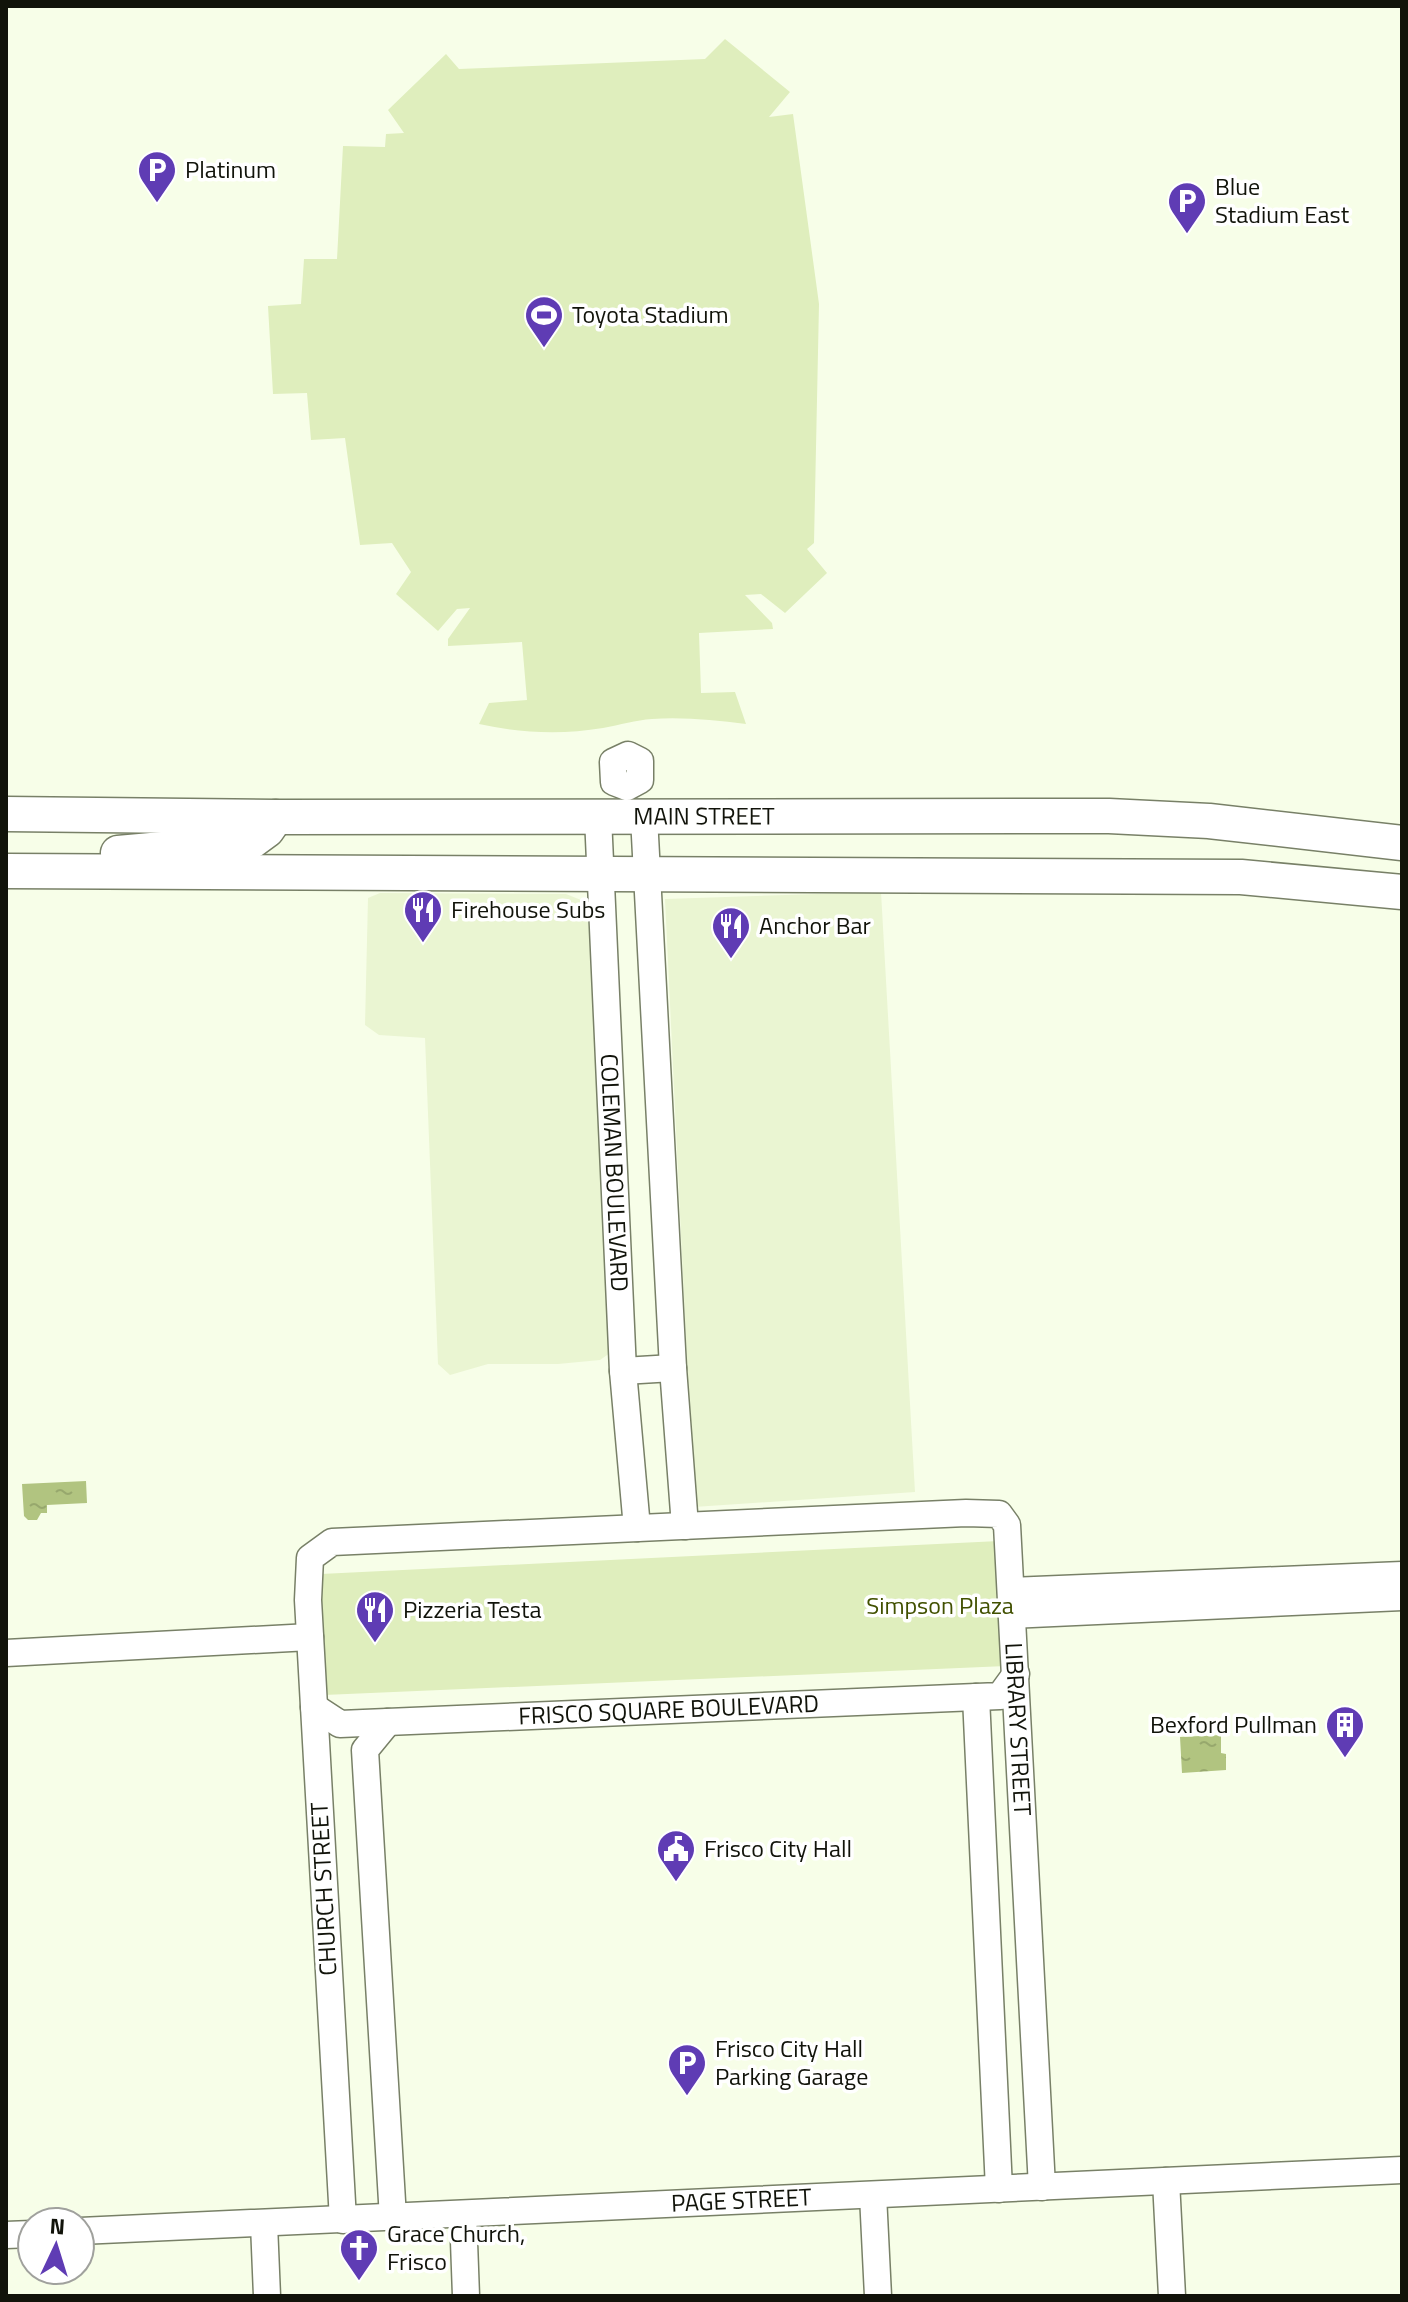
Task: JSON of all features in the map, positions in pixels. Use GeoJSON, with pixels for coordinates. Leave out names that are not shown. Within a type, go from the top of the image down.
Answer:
{"type":"FeatureCollection","features":[{"type":"Feature","properties":{"kind":"main road","name":"MAIN STREET"},"geometry":{"type":"LineString","coordinates":[[6,814],[276,817],[624,809],[1109,816],[1209,821],[1402,843]]}},
{"type":"Feature","properties":{"kind":"main road"},"geometry":{"type":"LineString","coordinates":[[19,871],[121,852],[252,841],[267,830],[276,817]]}},
{"type":"Feature","properties":{"kind":"main road"},"geometry":{"type":"LineString","coordinates":[[19,871],[1241,877],[1402,892]]}},
{"type":"Feature","properties":{"kind":"street"},"geometry":{"type":"LineString","coordinates":[[624,809],[640,780],[640,761],[628,752]]}},
{"type":"Feature","properties":{"kind":"street","name":"COLEMAN BOULEVARD"},"geometry":{"type":"LineString","coordinates":[[624,809],[601,872],[623,1371],[637,1528]]}},
{"type":"Feature","properties":{"kind":"street","name":"COLEMAN BOULEVARD"},"geometry":{"type":"LineString","coordinates":[[624,809],[649,872],[673,1368],[685,1526]]}},
{"type":"Feature","properties":{"kind":"street"},"geometry":{"type":"LineString","coordinates":[[623,1371],[673,1368]]}},
{"type":"Feature","properties":{"kind":"street","name":"LIBRARY STREET"},"geometry":{"type":"LineString","coordinates":[[685,1526],[966,1513],[999,1514],[1007,1525],[1042,2187]]}},
{"type":"Feature","properties":{"kind":"street"},"geometry":{"type":"LineString","coordinates":[[637,1528],[685,1526]]}},
{"type":"Feature","properties":{"kind":"street","name":"CHURCH STREET"},"geometry":{"type":"LineString","coordinates":[[343,2220],[310,1637],[310,1558],[332,1542],[637,1528]]}},
{"type":"Feature","properties":{"kind":"street"},"geometry":{"type":"LineString","coordinates":[[1012,1603],[1402,1575]]}},
{"type":"Feature","properties":{"kind":"street"},"geometry":{"type":"LineString","coordinates":[[1012,1603],[1402,1597]]}},
{"type":"Feature","properties":{"kind":"street"},"geometry":{"type":"LineString","coordinates":[[6,1653],[310,1637]]}},
{"type":"Feature","properties":{"kind":"street","name":"FRISCO SQUARE BOULEVARD"},"geometry":{"type":"LineString","coordinates":[[314,1707],[340,1724],[1000,1696],[1016,1674]]}},
{"type":"Feature","properties":{"kind":"street","name":"LIBRARY STREET"},"geometry":{"type":"LineString","coordinates":[[976,1697],[999,2189]]}},
{"type":"Feature","properties":{"kind":"street","name":"CHURCH STREET"},"geometry":{"type":"LineString","coordinates":[[388,1722],[365,1750],[393,2218]]}},
{"type":"Feature","properties":{"kind":"street"},"geometry":{"type":"LineString","coordinates":[[988,1949],[1030,1948]]}},
{"type":"Feature","properties":{"kind":"street","name":"PAGE STREET"},"geometry":{"type":"LineString","coordinates":[[96,2230],[1402,2170]]}},
{"type":"Feature","properties":{"kind":"street"},"geometry":{"type":"LineString","coordinates":[[1166,2181],[1172,2296]]}},
{"type":"Feature","properties":{"kind":"street"},"geometry":{"type":"LineString","coordinates":[[873,2195],[878,2296]]}},
{"type":"Feature","properties":{"kind":"street"},"geometry":{"type":"LineString","coordinates":[[463,2214],[466,2296]]}},
{"type":"Feature","properties":{"kind":"street"},"geometry":{"type":"LineString","coordinates":[[264,2224],[267,2296]]}},
{"type":"Feature","properties":{"kind":"shaded area"},"geometry":{"type":"Polygon","coordinates":[[[881,892],[915,1492],[694,1507],[665,899],[881,892]]]}},
{"type":"Feature","properties":{"kind":"shaded area"},"geometry":{"type":"Polygon","coordinates":[[[380,893],[566,894],[586,902],[595,991],[610,1353],[600,1360],[558,1364],[488,1364],[450,1375],[438,1364],[425,1038],[379,1035],[365,1025],[368,898],[380,893]]]}},
{"type":"Feature","properties":{"kind":"green space","name":"Toyota Stadium"},"geometry":{"type":"Polygon","coordinates":[[[725,39],[790,92],[769,117],[793,114],[819,304],[814,543],[807,549],[827,573],[785,613],[761,594],[745,595],[772,623],[773,629],[699,633],[701,693],[735,692],[746,724],[664,718],[556,732],[479,724],[489,703],[527,700],[522,642],[448,646],[448,639],[470,608],[457,609],[438,631],[396,594],[411,572],[392,543],[360,545],[345,438],[311,440],[307,393],[273,394],[268,306],[301,304],[304,259],[337,259],[343,146],[385,147],[386,134],[404,133],[388,110],[446,54],[459,69],[705,59],[725,39]]]}},
{"type":"Feature","properties":{"kind":"green space","name":"Simpson Plaza"},"geometry":{"type":"Polygon","coordinates":[[[999,1541],[1006,1666],[324,1695],[321,1574],[999,1541]]]}},
{"type":"Feature","properties":{"kind":"water"},"geometry":{"type":"Polygon","coordinates":[[[86,1481],[87,1503],[47,1505],[47,1513],[41,1513],[37,1520],[28,1520],[24,1516],[22,1484],[86,1481]]]}},
{"type":"Feature","properties":{"kind":"water"},"geometry":{"type":"Polygon","coordinates":[[[1221,1735],[1221,1753],[1226,1754],[1226,1770],[1182,1773],[1180,1737],[1221,1735]]]}},
{"type":"Feature","properties":{"kind":"place","name":"Platinum"},"geometry":{"type":"Point","coordinates":[157,204]}},
{"type":"Feature","properties":{"kind":"place","name":"Blue Stadium East"},"geometry":{"type":"Point","coordinates":[1187,235]}},
{"type":"Feature","properties":{"kind":"place","name":"Toyota Stadium"},"geometry":{"type":"Point","coordinates":[544,349]}},
{"type":"Feature","properties":{"kind":"place","name":"Firehouse Subs"},"geometry":{"type":"Point","coordinates":[423,944]}},
{"type":"Feature","properties":{"kind":"place","name":"Anchor Bar"},"geometry":{"type":"Point","coordinates":[731,960]}},
{"type":"Feature","properties":{"kind":"place","name":"Pizzeria Testa"},"geometry":{"type":"Point","coordinates":[375,1644]}},
{"type":"Feature","properties":{"kind":"place","name":"Bexford Pullman"},"geometry":{"type":"Point","coordinates":[1345,1759]}},
{"type":"Feature","properties":{"kind":"place","name":"Frisco City Hall"},"geometry":{"type":"Point","coordinates":[676,1883]}},
{"type":"Feature","properties":{"kind":"place","name":"Frisco City Hall Parking Garage"},"geometry":{"type":"Point","coordinates":[687,2097]}},
{"type":"Feature","properties":{"kind":"place","name":"Grace Church, Frisco"},"geometry":{"type":"Point","coordinates":[359,2282]}}]}
